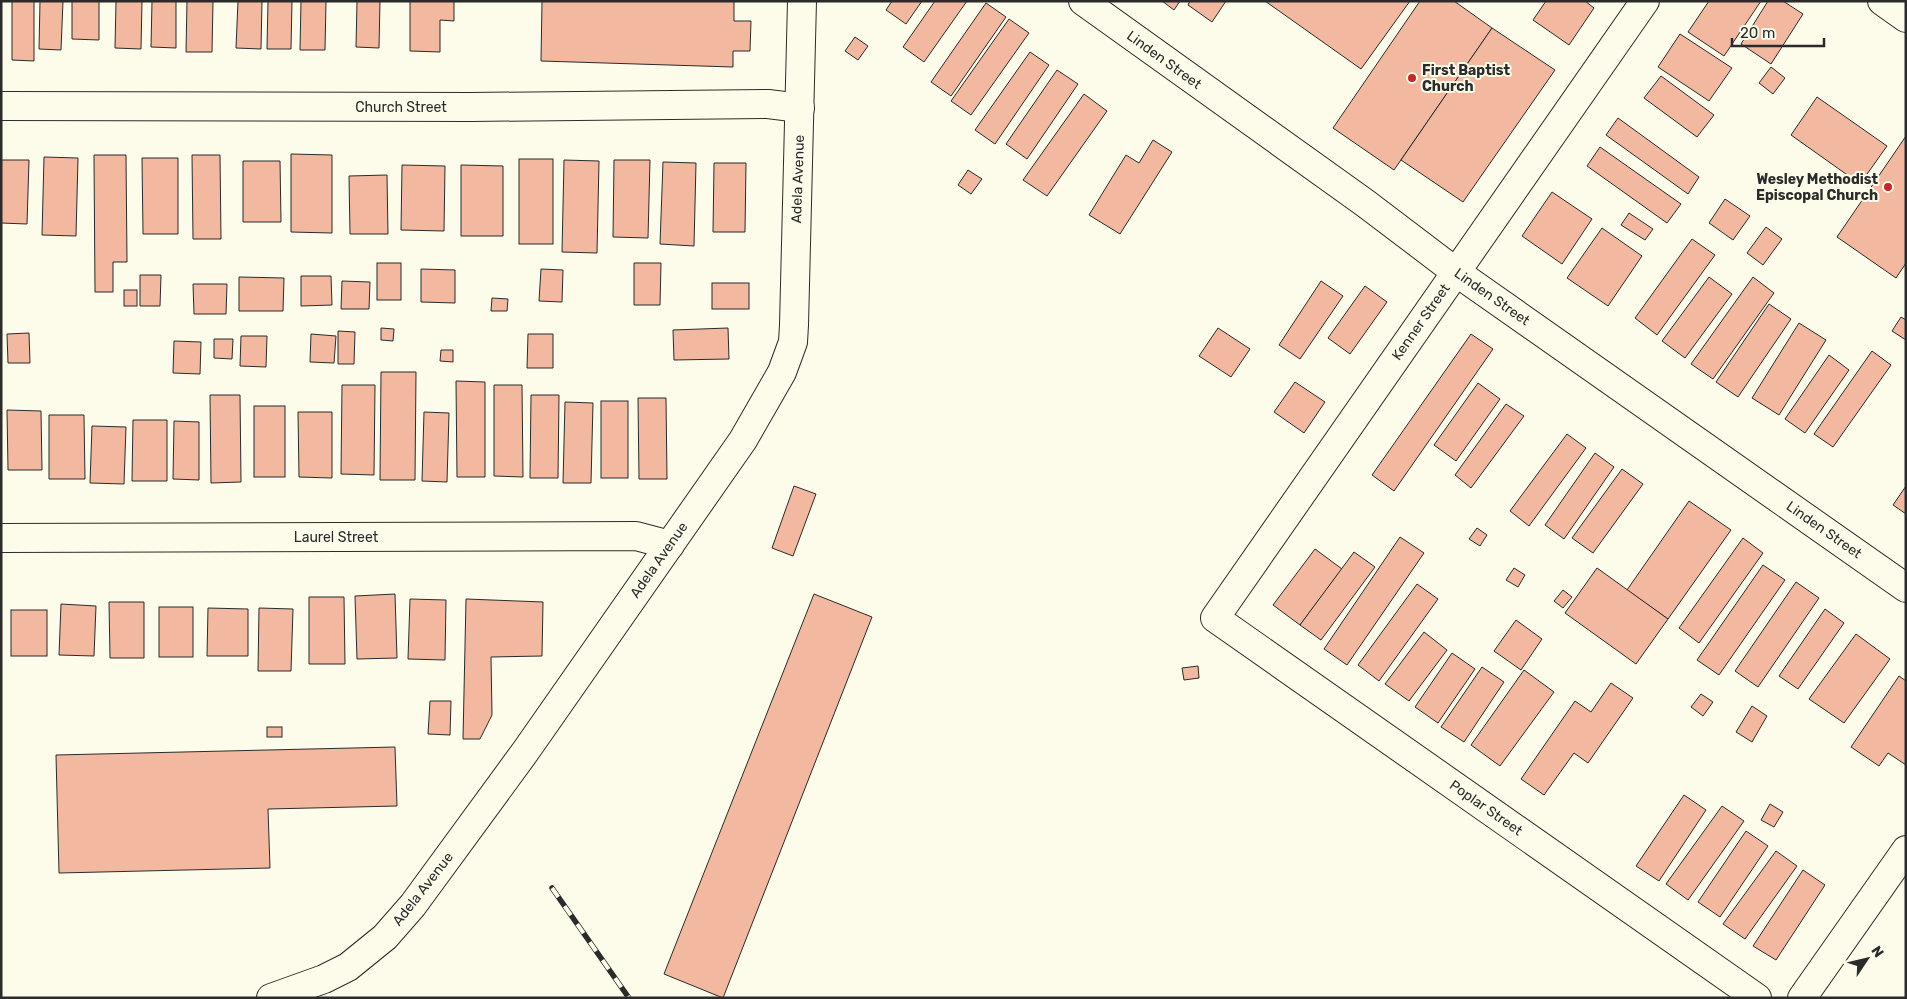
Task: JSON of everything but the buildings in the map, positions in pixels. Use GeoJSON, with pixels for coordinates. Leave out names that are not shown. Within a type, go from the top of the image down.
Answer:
{"type":"FeatureCollection","features":[{"type":"Feature","properties":{"kind":"street","name":"Adela Avenue"},"geometry":{"type":"LineString","coordinates":[[271,998],[324,979],[348,967],[385,938],[426,887],[525,752],[743,440],[782,372],[793,342],[802,1]]}},
{"type":"Feature","properties":{"kind":"street","name":"Linden Street"},"geometry":{"type":"LineString","coordinates":[[1082,1],[1365,203],[1456,272],[1906,588]]}},
{"type":"Feature","properties":{"kind":"street","name":"Kenner Street"},"geometry":{"type":"LineString","coordinates":[[1216,618],[1645,1]]}},
{"type":"Feature","properties":{"kind":"street"},"geometry":{"type":"LineString","coordinates":[[1882,1],[1906,18]]}},
{"type":"Feature","properties":{"kind":"street","name":"Church Street"},"geometry":{"type":"LineString","coordinates":[[1,106],[471,107],[768,104],[800,108]]}},
{"type":"Feature","properties":{"kind":"street","name":"Laurel Street"},"geometry":{"type":"LineString","coordinates":[[1,538],[636,536],[670,545]]}},
{"type":"Feature","properties":{"kind":"street","name":"Poplar Street"},"geometry":{"type":"LineString","coordinates":[[1216,618],[1757,998]]}},
{"type":"Feature","properties":{"kind":"street"},"geometry":{"type":"LineString","coordinates":[[1802,998],[1906,850]]}},
{"type":"Feature","properties":{"kind":"railway"},"geometry":{"type":"LineString","coordinates":[[552,888],[629,998]]}},
{"type":"Feature","properties":{"kind":"place","name":"First Baptist Church"},"geometry":{"type":"Point","coordinates":[1412,78]}},
{"type":"Feature","properties":{"kind":"place","name":"Wesley Methodist Episcopal Church"},"geometry":{"type":"Point","coordinates":[1888,187]}}]}
